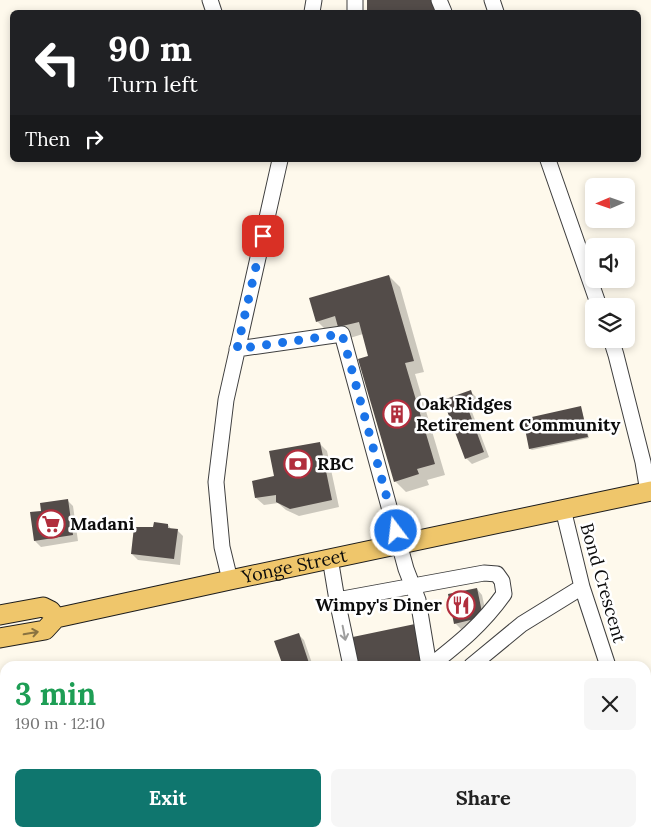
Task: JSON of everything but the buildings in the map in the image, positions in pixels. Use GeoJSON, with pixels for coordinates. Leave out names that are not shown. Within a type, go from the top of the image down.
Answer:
{"type":"FeatureCollection","features":[{"type":"Feature","properties":{"kind":"main road","name":"Yonge Street"},"geometry":{"type":"LineString","coordinates":[[0,638],[45,630],[56,618],[330,558],[650,492]]}},
{"type":"Feature","properties":{"kind":"main road"},"geometry":{"type":"LineString","coordinates":[[0,615],[43,607],[51,610],[56,618]]}},
{"type":"Feature","properties":{"kind":"street"},"geometry":{"type":"LineString","coordinates":[[230,580],[222,547],[216,482],[226,400],[280,162]]}},
{"type":"Feature","properties":{"kind":"street"},"geometry":{"type":"LineString","coordinates":[[549,162],[597,298]]}},
{"type":"Feature","properties":{"kind":"street"},"geometry":{"type":"LineString","coordinates":[[237,349],[342,334],[400,544],[418,600],[429,661]]}},
{"type":"Feature","properties":{"kind":"street"},"geometry":{"type":"LineString","coordinates":[[614,348],[650,492]]}},
{"type":"Feature","properties":{"kind":"street","name":"Bond Crescent"},"geometry":{"type":"LineString","coordinates":[[563,509],[582,587],[606,661]]}},
{"type":"Feature","properties":{"kind":"street"},"geometry":{"type":"LineString","coordinates":[[330,558],[350,661]]}},
{"type":"Feature","properties":{"kind":"street"},"geometry":{"type":"LineString","coordinates":[[337,600],[484,573],[497,574],[502,581],[504,594],[491,612],[471,633],[436,661]]}},
{"type":"Feature","properties":{"kind":"street"},"geometry":{"type":"LineString","coordinates":[[477,661],[522,624],[551,608],[582,587]]}},
{"type":"Feature","properties":{"kind":"place","name":"Oak Ridges Retirement Community"},"geometry":{"type":"Point","coordinates":[397,414]}},
{"type":"Feature","properties":{"kind":"place","name":"RBC"},"geometry":{"type":"Point","coordinates":[298,464]}},
{"type":"Feature","properties":{"kind":"place","name":"Madani"},"geometry":{"type":"Point","coordinates":[51,524]}},
{"type":"Feature","properties":{"kind":"place","name":"Wimpy's Diner"},"geometry":{"type":"Point","coordinates":[461,605]}},
{"type":"Feature","properties":{"kind":"route"},"geometry":{"type":"LineString","coordinates":[[263,236],[237,349],[342,334],[396,531]]}}]}
